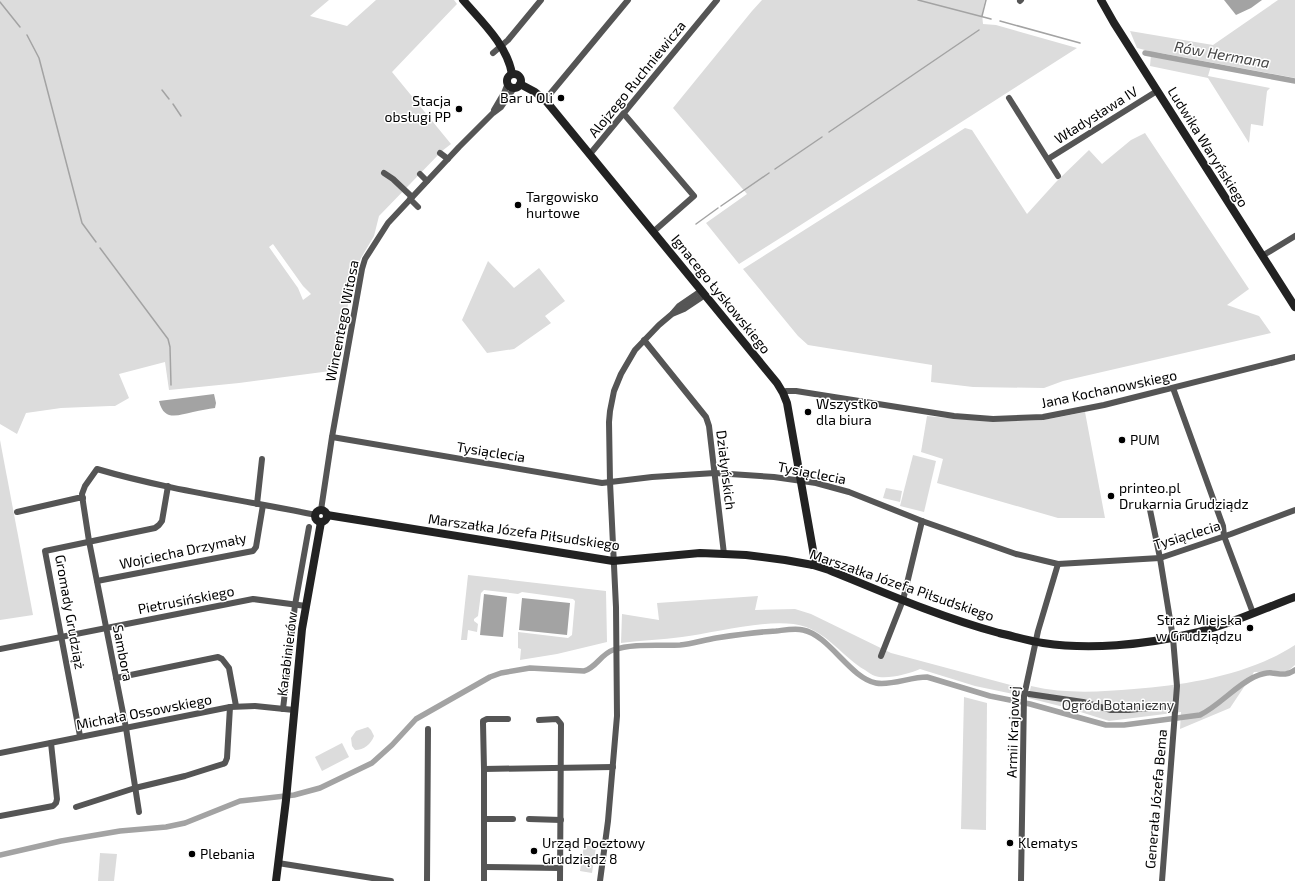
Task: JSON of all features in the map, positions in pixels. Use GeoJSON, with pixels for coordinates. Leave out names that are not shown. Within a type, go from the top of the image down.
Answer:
{"type":"FeatureCollection","features":[{"type":"Feature","properties":{"kind":"main road"},"geometry":{"type":"LineString","coordinates":[[463,0],[508,57],[512,74],[509,77],[514,85],[520,77],[516,74],[512,74]]}},
{"type":"Feature","properties":{"kind":"main road","name":"Ludwika Waryńskiego"},"geometry":{"type":"LineString","coordinates":[[1102,0],[1114,23],[1295,307]]}},
{"type":"Feature","properties":{"kind":"main road","name":"Ignacego Łyskowskiego"},"geometry":{"type":"LineString","coordinates":[[514,85],[535,92],[545,100],[783,392],[787,403],[813,550],[814,558],[812,565]]}},
{"type":"Feature","properties":{"kind":"main road","name":"Marszałka Józefa Piłsudskiego"},"geometry":{"type":"LineString","coordinates":[[321,516],[613,561],[700,553],[764,557],[812,565],[959,621],[1036,642],[1066,645],[1126,644],[1173,638],[1200,632],[1295,596]]}},
{"type":"Feature","properties":{"kind":"main road","name":"Karabinierów"},"geometry":{"type":"LineString","coordinates":[[276,881],[286,800],[297,668],[321,516]]}},
{"type":"Feature","properties":{"kind":"street"},"geometry":{"type":"LineString","coordinates":[[493,53],[501,47],[541,0]]}},
{"type":"Feature","properties":{"kind":"street"},"geometry":{"type":"LineString","coordinates":[[545,100],[628,0]]}},
{"type":"Feature","properties":{"kind":"street","name":"Alojzego Ruchniewicza"},"geometry":{"type":"LineString","coordinates":[[590,154],[717,0]]}},
{"type":"Feature","properties":{"kind":"street","name":"Wincentego Witosa"},"geometry":{"type":"LineString","coordinates":[[493,113],[504,93],[514,85]]}},
{"type":"Feature","properties":{"kind":"street","name":"Wincentego Witosa"},"geometry":{"type":"LineString","coordinates":[[332,437],[363,264],[382,231],[427,181],[500,107],[514,85]]}},
{"type":"Feature","properties":{"kind":"street","name":"Władysława IV"},"geometry":{"type":"LineString","coordinates":[[1048,159],[1157,91]]}},
{"type":"Feature","properties":{"kind":"street"},"geometry":{"type":"LineString","coordinates":[[1009,98],[1058,176]]}},
{"type":"Feature","properties":{"kind":"street"},"geometry":{"type":"LineString","coordinates":[[624,114],[694,196],[653,232]]}},
{"type":"Feature","properties":{"kind":"street"},"geometry":{"type":"LineString","coordinates":[[440,153],[448,159]]}},
{"type":"Feature","properties":{"kind":"street"},"geometry":{"type":"LineString","coordinates":[[384,173],[411,198],[418,207]]}},
{"type":"Feature","properties":{"kind":"street"},"geometry":{"type":"LineString","coordinates":[[420,174],[427,181]]}},
{"type":"Feature","properties":{"kind":"street"},"geometry":{"type":"LineString","coordinates":[[1262,256],[1295,236]]}},
{"type":"Feature","properties":{"kind":"street"},"geometry":{"type":"LineString","coordinates":[[600,881],[614,767],[617,716],[616,607],[610,482],[609,422],[614,391],[627,362],[644,340],[658,325],[672,314],[684,309],[703,293]]}},
{"type":"Feature","properties":{"kind":"street","name":"Działyńskich"},"geometry":{"type":"LineString","coordinates":[[644,340],[706,417],[709,426],[724,554]]}},
{"type":"Feature","properties":{"kind":"street","name":"Jana Kochanowskiego"},"geometry":{"type":"LineString","coordinates":[[783,392],[796,391],[954,416],[993,419],[1043,417],[1104,405],[1295,357]]}},
{"type":"Feature","properties":{"kind":"street"},"geometry":{"type":"LineString","coordinates":[[1173,388],[1223,526],[1224,536],[1253,613]]}},
{"type":"Feature","properties":{"kind":"street"},"geometry":{"type":"LineString","coordinates":[[1104,405],[1105,413]]}},
{"type":"Feature","properties":{"kind":"street","name":"Tysiąclecia"},"geometry":{"type":"LineString","coordinates":[[332,437],[602,483],[652,476],[715,473],[755,475],[801,481],[838,488],[922,521],[1016,554],[1058,564],[1160,558],[1295,510]]}},
{"type":"Feature","properties":{"kind":"street","name":"Karabinierów"},"geometry":{"type":"LineString","coordinates":[[321,516],[332,437]]}},
{"type":"Feature","properties":{"kind":"street"},"geometry":{"type":"LineString","coordinates":[[260,504],[262,459]]}},
{"type":"Feature","properties":{"kind":"street","name":"Marszałka Józefa Piłsudskiego"},"geometry":{"type":"LineString","coordinates":[[97,469],[124,477],[321,516]]}},
{"type":"Feature","properties":{"kind":"street","name":"Sambora"},"geometry":{"type":"LineString","coordinates":[[97,469],[85,486],[82,494],[89,541],[126,728],[139,812]]}},
{"type":"Feature","properties":{"kind":"street","name":"Gromady Grudziąż"},"geometry":{"type":"LineString","coordinates":[[80,736],[45,551],[155,528],[162,521],[168,486]]}},
{"type":"Feature","properties":{"kind":"street"},"geometry":{"type":"LineString","coordinates":[[17,512],[83,498]]}},
{"type":"Feature","properties":{"kind":"street","name":"Wojciecha Drzymały"},"geometry":{"type":"LineString","coordinates":[[97,581],[253,551],[256,547],[260,504]]}},
{"type":"Feature","properties":{"kind":"street","name":"Generała Józefa Bema"},"geometry":{"type":"LineString","coordinates":[[1149,505],[1160,558],[1173,638],[1177,686],[1162,881]]}},
{"type":"Feature","properties":{"kind":"street"},"geometry":{"type":"LineString","coordinates":[[881,656],[904,600],[922,521]]}},
{"type":"Feature","properties":{"kind":"street"},"geometry":{"type":"LineString","coordinates":[[283,708],[295,605],[309,526]]}},
{"type":"Feature","properties":{"kind":"street","name":"Armii Krajowej"},"geometry":{"type":"LineString","coordinates":[[1021,881],[1024,704],[1027,695],[1036,642],[1058,564]]}},
{"type":"Feature","properties":{"kind":"street","name":"Pietrusińskiego"},"geometry":{"type":"LineString","coordinates":[[0,649],[253,599],[306,606]]}},
{"type":"Feature","properties":{"kind":"street"},"geometry":{"type":"LineString","coordinates":[[76,807],[135,788],[185,776],[225,763],[227,758],[233,706],[229,668],[222,659],[218,657],[116,678]]}},
{"type":"Feature","properties":{"kind":"street"},"geometry":{"type":"LineString","coordinates":[[1027,695],[1083,702],[1102,706],[1111,710],[1169,706]]}},
{"type":"Feature","properties":{"kind":"street","name":"Michała Ossowskiego"},"geometry":{"type":"LineString","coordinates":[[0,753],[233,706],[255,706],[294,710]]}},
{"type":"Feature","properties":{"kind":"street"},"geometry":{"type":"LineString","coordinates":[[484,881],[483,721],[487,719],[508,719]]}},
{"type":"Feature","properties":{"kind":"street"},"geometry":{"type":"LineString","coordinates":[[539,720],[557,720],[562,724],[560,881]]}},
{"type":"Feature","properties":{"kind":"street"},"geometry":{"type":"LineString","coordinates":[[427,881],[428,729]]}},
{"type":"Feature","properties":{"kind":"street"},"geometry":{"type":"LineString","coordinates":[[0,816],[53,806],[56,803],[51,743]]}},
{"type":"Feature","properties":{"kind":"street"},"geometry":{"type":"LineString","coordinates":[[484,769],[614,767]]}},
{"type":"Feature","properties":{"kind":"street"},"geometry":{"type":"LineString","coordinates":[[529,818],[561,820]]}},
{"type":"Feature","properties":{"kind":"street"},"geometry":{"type":"LineString","coordinates":[[484,819],[514,819]]}},
{"type":"Feature","properties":{"kind":"street"},"geometry":{"type":"LineString","coordinates":[[278,863],[391,881]]}},
{"type":"Feature","properties":{"kind":"street"},"geometry":{"type":"LineString","coordinates":[[484,867],[560,868]]}},
{"type":"Feature","properties":{"kind":"green space"},"geometry":{"type":"Polygon","coordinates":[[[0,0],[329,0],[310,16],[347,26],[376,0],[454,0],[457,4],[392,72],[451,144],[442,151],[379,216],[374,236],[361,258],[355,272],[347,309],[338,370],[239,383],[169,390],[165,362],[119,374],[129,398],[115,406],[61,408],[26,413],[17,434],[0,424],[0,0]],[[273,244],[269,247],[298,288],[303,300],[311,294],[303,286],[273,244]]]}},
{"type":"Feature","properties":{"kind":"green space"},"geometry":{"type":"Polygon","coordinates":[[[762,0],[985,0],[982,14],[983,24],[996,25],[1077,48],[739,264],[706,223],[747,194],[673,108],[762,0]]]}},
{"type":"Feature","properties":{"kind":"green space"},"geometry":{"type":"Polygon","coordinates":[[[1278,0],[1295,0],[1295,78],[1155,52],[1211,66],[1208,76],[1270,88],[1267,91],[1263,126],[1251,124],[1249,143],[1208,78],[1150,66],[1151,54],[1149,51],[1137,48],[1130,31],[1213,45],[1278,0]]]}},
{"type":"Feature","properties":{"kind":"green space"},"geometry":{"type":"Polygon","coordinates":[[[965,128],[972,130],[1027,214],[1056,182],[1089,150],[1102,164],[1131,140],[1145,133],[1249,289],[1227,305],[1259,316],[1271,333],[1063,381],[1044,388],[973,387],[931,382],[932,365],[808,345],[798,336],[743,269],[965,128]]]}},
{"type":"Feature","properties":{"kind":"green space"},"geometry":{"type":"Polygon","coordinates":[[[488,261],[514,288],[539,268],[565,301],[545,316],[551,323],[514,349],[487,353],[462,320],[488,261]]]}},
{"type":"Feature","properties":{"kind":"green space"},"geometry":{"type":"Polygon","coordinates":[[[1085,412],[1105,518],[1058,518],[937,483],[943,459],[921,452],[927,416],[988,421],[1032,421],[1085,412]]]}},
{"type":"Feature","properties":{"kind":"green space"},"geometry":{"type":"Polygon","coordinates":[[[0,440],[33,615],[0,620],[0,440]]]}},
{"type":"Feature","properties":{"kind":"green space"},"geometry":{"type":"Polygon","coordinates":[[[913,455],[936,461],[924,512],[900,506],[913,455]]]}},
{"type":"Feature","properties":{"kind":"green space"},"geometry":{"type":"Polygon","coordinates":[[[886,488],[902,491],[900,502],[883,498],[886,488]]]}},
{"type":"Feature","properties":{"kind":"green space"},"geometry":{"type":"Polygon","coordinates":[[[468,575],[606,591],[607,642],[557,654],[520,660],[521,649],[518,648],[518,632],[568,638],[572,635],[575,601],[573,599],[522,592],[518,594],[484,590],[481,593],[478,616],[474,619],[474,621],[478,624],[477,632],[468,630],[467,640],[461,640],[468,575]]]}},
{"type":"Feature","properties":{"kind":"green space"},"geometry":{"type":"Polygon","coordinates":[[[758,596],[755,610],[795,609],[811,614],[891,653],[1018,687],[1018,695],[975,686],[920,669],[891,677],[875,676],[857,665],[822,635],[806,627],[793,624],[762,624],[682,637],[621,643],[622,614],[659,620],[657,603],[758,596]]]}},
{"type":"Feature","properties":{"kind":"green space","name":"Ogród Botaniczny"},"geometry":{"type":"Polygon","coordinates":[[[1295,645],[1295,665],[1288,671],[1254,672],[1230,708],[1180,729],[1181,712],[1109,721],[1068,708],[1028,698],[1031,686],[1044,689],[1069,691],[1121,690],[1175,685],[1218,677],[1258,664],[1295,645]]]}},
{"type":"Feature","properties":{"kind":"green space"},"geometry":{"type":"Polygon","coordinates":[[[964,697],[987,703],[986,830],[961,829],[964,697]]]}},
{"type":"Feature","properties":{"kind":"green space"},"geometry":{"type":"Polygon","coordinates":[[[368,727],[374,736],[373,739],[364,748],[355,750],[352,746],[351,738],[356,731],[368,727]]]}},
{"type":"Feature","properties":{"kind":"green space"},"geometry":{"type":"Polygon","coordinates":[[[342,743],[349,757],[322,771],[315,757],[342,743]]]}},
{"type":"Feature","properties":{"kind":"green space"},"geometry":{"type":"Polygon","coordinates":[[[584,845],[596,847],[592,873],[580,871],[584,845]]]}},
{"type":"Feature","properties":{"kind":"green space"},"geometry":{"type":"Polygon","coordinates":[[[100,853],[117,854],[114,881],[98,881],[100,853]]]}},
{"type":"Feature","properties":{"kind":"shaded area"},"geometry":{"type":"Polygon","coordinates":[[[1224,0],[1262,0],[1251,8],[1236,15],[1224,0]]]}},
{"type":"Feature","properties":{"kind":"shaded area"},"geometry":{"type":"Polygon","coordinates":[[[214,394],[216,403],[215,408],[172,416],[164,412],[159,401],[214,394]]]}},
{"type":"Feature","properties":{"kind":"shaded area"},"geometry":{"type":"Polygon","coordinates":[[[484,594],[507,597],[503,637],[480,635],[484,594]]]}},
{"type":"Feature","properties":{"kind":"shaded area"},"geometry":{"type":"Polygon","coordinates":[[[522,598],[570,603],[567,635],[519,630],[522,598]]]}},
{"type":"Feature","properties":{"kind":"waterway","name":"Rów Hermana"},"geometry":{"type":"LineString","coordinates":[[918,0],[991,19]]}},
{"type":"Feature","properties":{"kind":"waterway"},"geometry":{"type":"LineString","coordinates":[[982,16],[986,0]]}},
{"type":"Feature","properties":{"kind":"waterway"},"geometry":{"type":"LineString","coordinates":[[0,2],[20,27]]}},
{"type":"Feature","properties":{"kind":"waterway","name":"Rów Hermana"},"geometry":{"type":"LineString","coordinates":[[1000,21],[1080,43]]}},
{"type":"Feature","properties":{"kind":"waterway"},"geometry":{"type":"LineString","coordinates":[[829,132],[979,30]]}},
{"type":"Feature","properties":{"kind":"waterway"},"geometry":{"type":"LineString","coordinates":[[27,35],[39,58],[82,223],[96,242]]}},
{"type":"Feature","properties":{"kind":"waterway","name":"Rów Hermana"},"geometry":{"type":"LineString","coordinates":[[1145,53],[1295,81]]}},
{"type":"Feature","properties":{"kind":"waterway"},"geometry":{"type":"LineString","coordinates":[[162,90],[169,99]]}},
{"type":"Feature","properties":{"kind":"waterway"},"geometry":{"type":"LineString","coordinates":[[173,104],[181,116]]}},
{"type":"Feature","properties":{"kind":"waterway"},"geometry":{"type":"LineString","coordinates":[[775,169],[822,137]]}},
{"type":"Feature","properties":{"kind":"waterway"},"geometry":{"type":"LineString","coordinates":[[721,206],[769,173]]}},
{"type":"Feature","properties":{"kind":"waterway"},"geometry":{"type":"LineString","coordinates":[[696,224],[718,208]]}},
{"type":"Feature","properties":{"kind":"waterway"},"geometry":{"type":"LineString","coordinates":[[100,248],[168,339],[170,347],[171,385]]}},
{"type":"Feature","properties":{"kind":"waterway"},"geometry":{"type":"LineString","coordinates":[[0,855],[61,841],[120,831],[166,827],[185,823],[240,801],[294,795],[320,788],[372,763],[392,745],[416,719],[490,677],[501,673],[530,668],[584,671],[592,667],[609,652],[629,646],[680,645],[716,638],[800,629],[813,634],[822,640],[857,673],[876,683],[882,684],[927,677],[990,696],[1030,704],[1106,725],[1124,725],[1200,715],[1254,677],[1267,673],[1287,674],[1295,670]]}},
{"type":"Feature","properties":{"kind":"place","name":"Bar u Oli"},"geometry":{"type":"Point","coordinates":[561,98]}},
{"type":"Feature","properties":{"kind":"place","name":"Stacja obsługi PP"},"geometry":{"type":"Point","coordinates":[459,109]}},
{"type":"Feature","properties":{"kind":"place","name":"Targowisko hurtowe"},"geometry":{"type":"Point","coordinates":[518,205]}},
{"type":"Feature","properties":{"kind":"place","name":"Wszystko dla biura"},"geometry":{"type":"Point","coordinates":[808,412]}},
{"type":"Feature","properties":{"kind":"place","name":"PUM"},"geometry":{"type":"Point","coordinates":[1122,440]}},
{"type":"Feature","properties":{"kind":"place","name":"printeo.pl Drukarnia Grudziądz"},"geometry":{"type":"Point","coordinates":[1111,496]}},
{"type":"Feature","properties":{"kind":"place","name":"Straż Miejska w Grudziądzu"},"geometry":{"type":"Point","coordinates":[1250,628]}},
{"type":"Feature","properties":{"kind":"place","name":"Klematys"},"geometry":{"type":"Point","coordinates":[1010,843]}},
{"type":"Feature","properties":{"kind":"place","name":"Urząd Pocztowy Grudziądz 8"},"geometry":{"type":"Point","coordinates":[534,851]}},
{"type":"Feature","properties":{"kind":"place","name":"Plebania"},"geometry":{"type":"Point","coordinates":[192,854]}}]}
